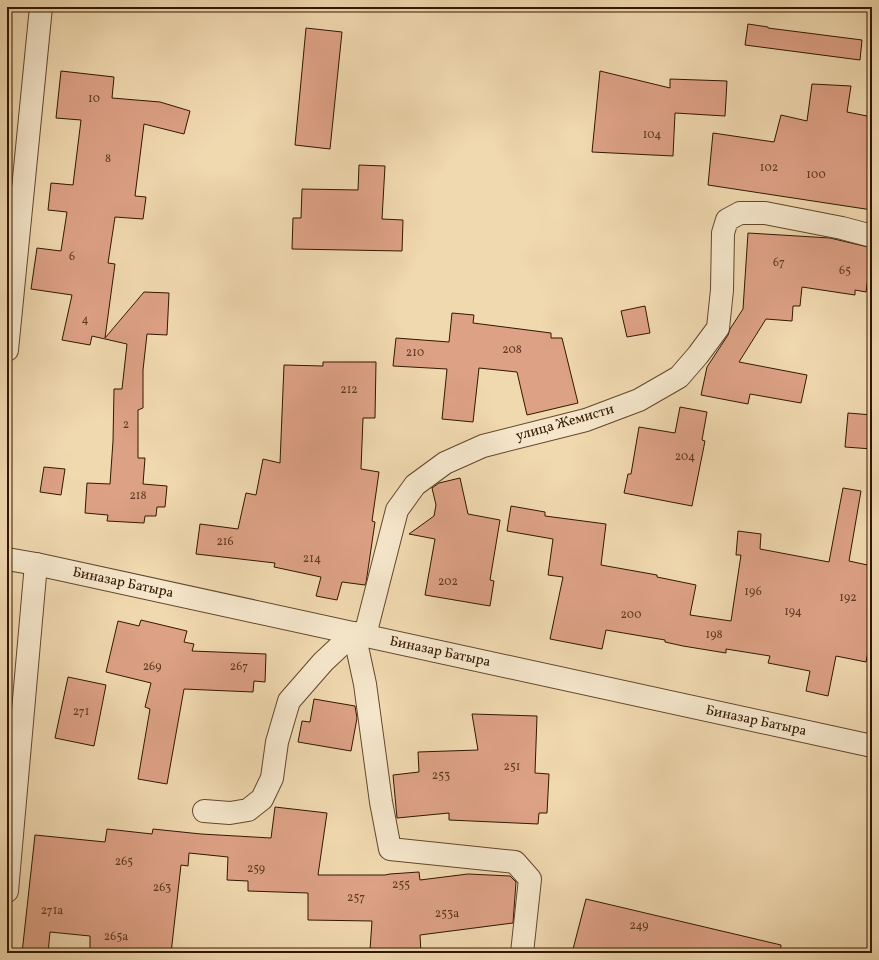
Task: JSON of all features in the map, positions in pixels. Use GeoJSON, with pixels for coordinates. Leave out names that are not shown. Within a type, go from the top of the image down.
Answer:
{"type":"FeatureCollection","features":[{"type":"Feature","properties":{"kind":"street"},"geometry":{"type":"LineString","coordinates":[[7,350],[41,7]]}},
{"type":"Feature","properties":{"kind":"street","name":"улица Жемисти"},"geometry":{"type":"LineString","coordinates":[[360,634],[397,510],[415,485],[445,463],[483,446],[586,420],[639,400],[679,377],[718,328],[722,290],[723,233],[727,220],[740,213],[765,213],[842,228],[872,236]]}},
{"type":"Feature","properties":{"kind":"street","name":"Биназар Батыра"},"geometry":{"type":"LineString","coordinates":[[7,559],[360,634],[872,746]]}},
{"type":"Feature","properties":{"kind":"street"},"geometry":{"type":"LineString","coordinates":[[7,891],[36,564]]}},
{"type":"Feature","properties":{"kind":"street"},"geometry":{"type":"LineString","coordinates":[[204,811],[230,813],[248,810],[262,799],[272,778],[277,742],[289,701],[323,662],[360,634]]}},
{"type":"Feature","properties":{"kind":"street"},"geometry":{"type":"LineString","coordinates":[[360,634],[365,684],[390,849],[514,862],[530,879],[522,953]]}},
{"type":"Feature","properties":{"kind":"building"},"geometry":{"type":"Polygon","coordinates":[[[748,24],[862,40],[860,60],[745,45],[748,24]]]}},
{"type":"Feature","properties":{"kind":"building"},"geometry":{"type":"Polygon","coordinates":[[[306,28],[342,32],[330,149],[295,145],[306,28]]]}},
{"type":"Feature","properties":{"kind":"building"},"geometry":{"type":"Polygon","coordinates":[[[61,71],[114,77],[112,98],[160,102],[190,111],[184,134],[144,124],[135,196],[146,197],[143,219],[115,217],[108,263],[115,264],[105,338],[144,292],[169,293],[167,335],[147,334],[143,370],[143,408],[138,410],[138,458],[145,458],[143,484],[167,486],[165,507],[157,507],[156,516],[145,516],[144,523],[107,521],[108,515],[85,513],[87,483],[110,484],[114,389],[122,389],[127,344],[92,336],[90,345],[62,340],[72,295],[31,289],[37,248],[61,251],[67,212],[48,210],[51,183],[73,185],[81,120],[56,118],[61,71]]]}},
{"type":"Feature","properties":{"kind":"building"},"geometry":{"type":"Polygon","coordinates":[[[600,71],[670,88],[670,79],[727,81],[725,116],[675,113],[673,156],[592,152],[600,71]]]}},
{"type":"Feature","properties":{"kind":"building"},"geometry":{"type":"Polygon","coordinates":[[[812,84],[851,86],[847,112],[872,117],[872,210],[708,185],[713,133],[774,142],[781,115],[807,121],[812,84]]]}},
{"type":"Feature","properties":{"kind":"building"},"geometry":{"type":"Polygon","coordinates":[[[359,165],[385,166],[382,219],[403,220],[402,251],[292,249],[293,218],[301,218],[302,189],[358,190],[359,165]]]}},
{"type":"Feature","properties":{"kind":"building"},"geometry":{"type":"Polygon","coordinates":[[[748,233],[830,238],[872,248],[866,292],[855,290],[855,295],[802,287],[800,306],[793,306],[792,321],[766,319],[739,362],[807,375],[801,403],[750,394],[748,404],[701,395],[707,367],[743,309],[748,233]]]}},
{"type":"Feature","properties":{"kind":"building"},"geometry":{"type":"Polygon","coordinates":[[[645,306],[650,333],[627,337],[621,311],[645,306]]]}},
{"type":"Feature","properties":{"kind":"building"},"geometry":{"type":"Polygon","coordinates":[[[452,313],[474,315],[473,323],[551,333],[551,338],[562,338],[578,403],[527,415],[517,372],[479,368],[473,422],[442,419],[447,369],[393,366],[396,338],[449,342],[452,313]]]}},
{"type":"Feature","properties":{"kind":"building"},"geometry":{"type":"Polygon","coordinates":[[[323,362],[376,362],[375,418],[363,418],[361,469],[379,472],[372,521],[375,522],[366,583],[365,585],[342,582],[337,600],[316,596],[321,577],[274,567],[275,563],[196,554],[200,524],[238,529],[246,493],[256,495],[263,459],[280,463],[284,365],[323,366],[323,362]]]}},
{"type":"Feature","properties":{"kind":"building"},"geometry":{"type":"Polygon","coordinates":[[[680,407],[707,412],[702,440],[705,441],[692,506],[624,493],[628,474],[631,474],[639,427],[675,433],[680,407]]]}},
{"type":"Feature","properties":{"kind":"building"},"geometry":{"type":"Polygon","coordinates":[[[848,413],[872,415],[872,449],[845,447],[848,413]]]}},
{"type":"Feature","properties":{"kind":"building"},"geometry":{"type":"Polygon","coordinates":[[[44,467],[65,469],[61,495],[40,492],[44,467]]]}},
{"type":"Feature","properties":{"kind":"building"},"geometry":{"type":"Polygon","coordinates":[[[460,478],[468,514],[500,520],[490,580],[494,581],[490,606],[425,595],[435,539],[409,534],[434,516],[436,505],[432,488],[439,483],[460,478]]]}},
{"type":"Feature","properties":{"kind":"building"},"geometry":{"type":"Polygon","coordinates":[[[843,488],[861,491],[849,561],[872,566],[872,631],[866,662],[836,656],[828,696],[806,691],[810,671],[768,663],[770,656],[726,649],[726,653],[683,646],[665,642],[665,640],[606,630],[602,649],[550,639],[563,577],[548,575],[553,539],[507,531],[511,506],[545,512],[545,516],[606,524],[601,565],[657,575],[657,577],[696,585],[690,615],[731,621],[741,555],[736,555],[738,531],[761,534],[760,549],[829,562],[843,488]]]}},
{"type":"Feature","properties":{"kind":"building"},"geometry":{"type":"Polygon","coordinates":[[[141,620],[187,631],[184,642],[194,644],[192,651],[266,654],[265,682],[254,681],[253,692],[184,689],[167,784],[138,779],[150,709],[145,707],[151,683],[106,672],[118,621],[139,626],[141,620]]]}},
{"type":"Feature","properties":{"kind":"building"},"geometry":{"type":"Polygon","coordinates":[[[68,677],[106,685],[94,746],[55,738],[68,677]]]}},
{"type":"Feature","properties":{"kind":"building"},"geometry":{"type":"Polygon","coordinates":[[[314,699],[355,706],[357,718],[351,751],[298,742],[302,721],[310,722],[314,699]]]}},
{"type":"Feature","properties":{"kind":"building"},"geometry":{"type":"Polygon","coordinates":[[[472,714],[537,716],[535,773],[549,774],[547,813],[539,813],[538,824],[449,820],[449,813],[397,818],[393,775],[419,772],[418,752],[478,750],[472,714]]]}},
{"type":"Feature","properties":{"kind":"building"},"geometry":{"type":"Polygon","coordinates":[[[275,807],[327,813],[318,875],[385,875],[419,872],[420,880],[468,874],[510,876],[516,882],[513,923],[420,935],[421,953],[398,953],[398,951],[370,950],[372,921],[308,920],[308,893],[248,891],[248,881],[227,880],[228,857],[189,853],[188,866],[181,865],[171,953],[90,953],[90,936],[50,932],[48,953],[22,953],[35,835],[105,842],[107,829],[152,834],[153,829],[201,834],[271,838],[275,807]]]}},
{"type":"Feature","properties":{"kind":"building"},"geometry":{"type":"Polygon","coordinates":[[[586,899],[781,945],[780,953],[572,953],[586,899]]]}}]}
